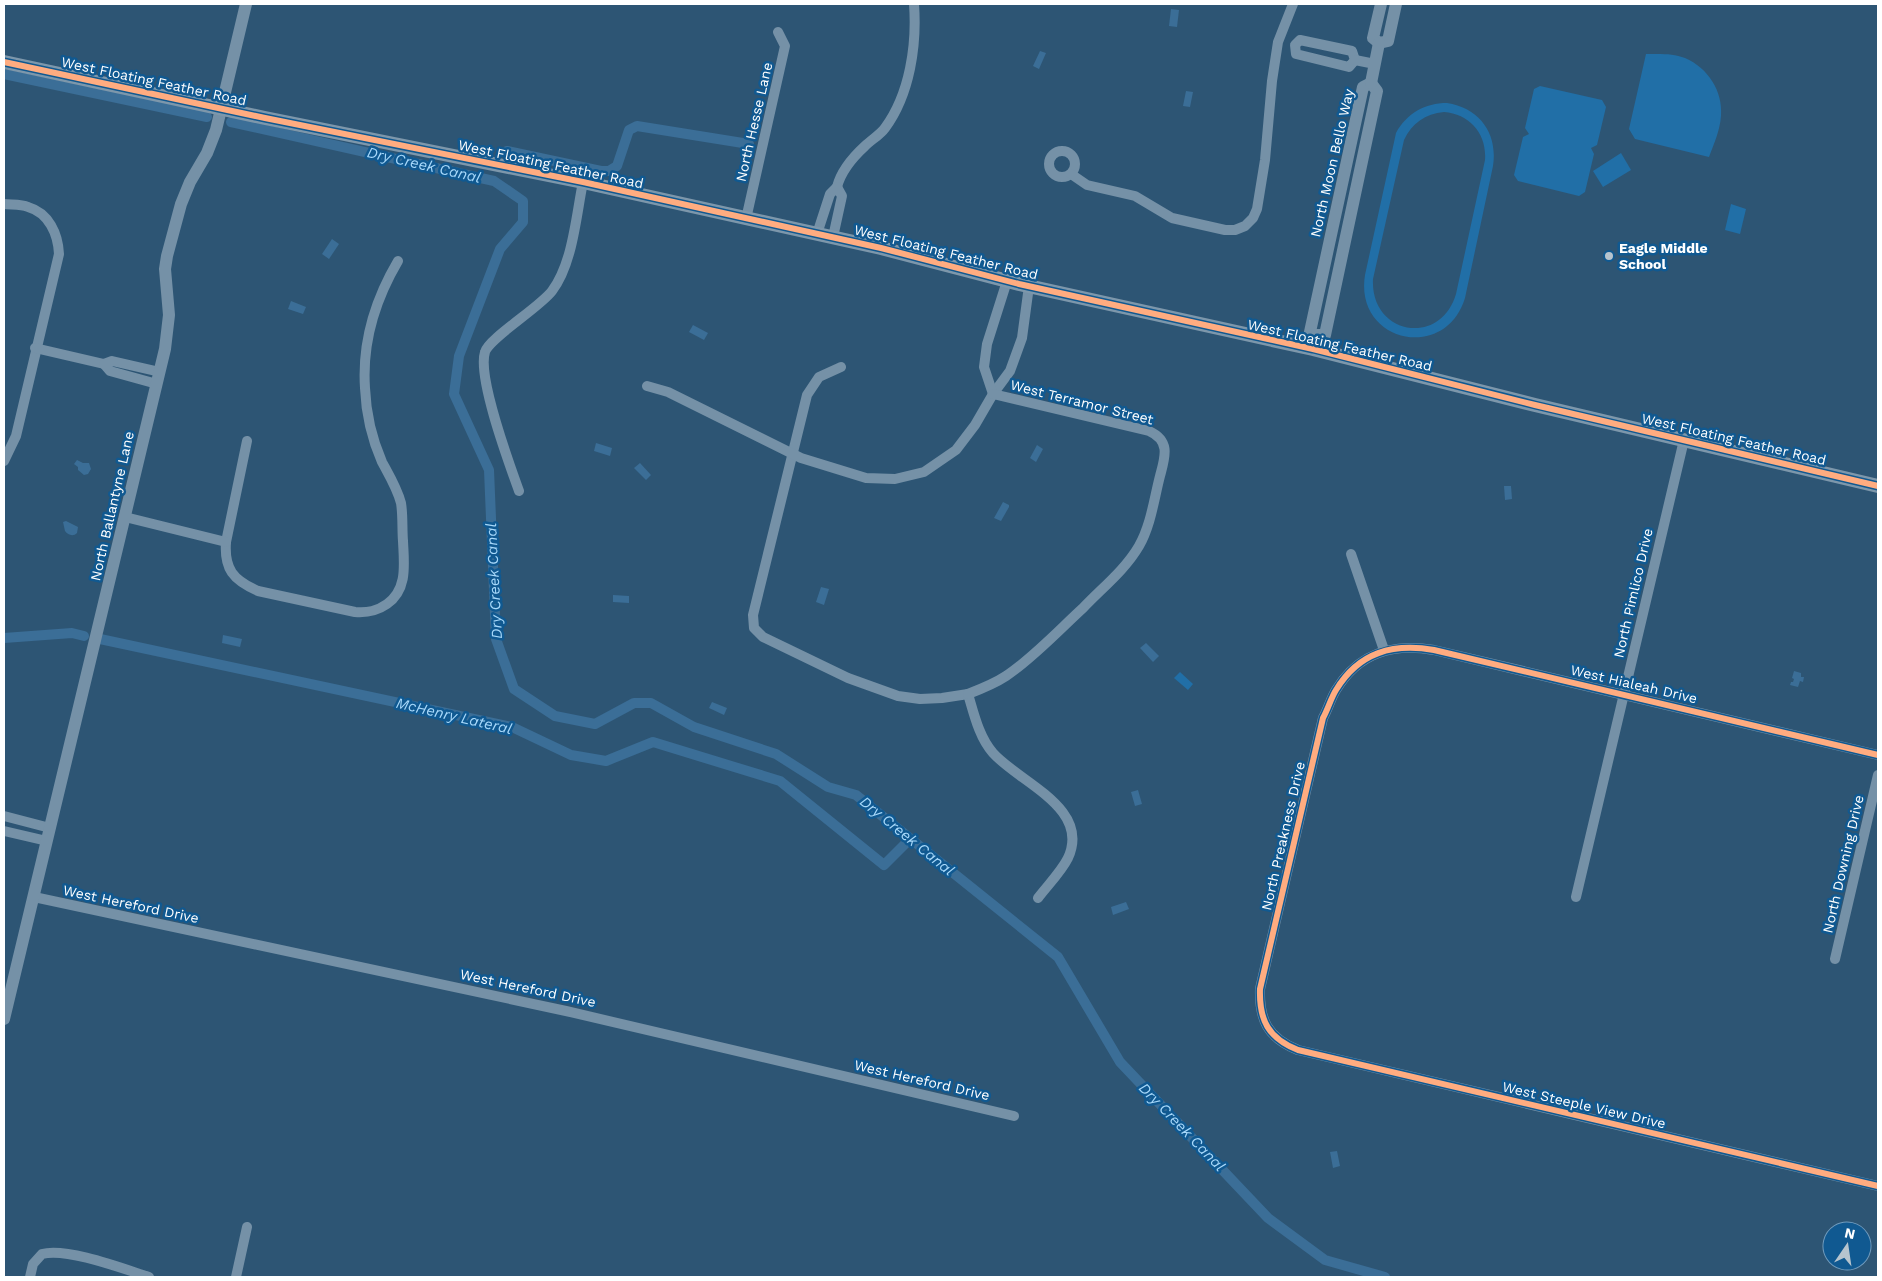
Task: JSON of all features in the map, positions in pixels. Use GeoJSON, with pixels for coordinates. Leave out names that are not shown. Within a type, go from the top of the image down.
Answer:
{"type":"FeatureCollection","features":[{"type":"Feature","properties":{"kind":"main road","name":"West Floating Feather Road"},"geometry":{"type":"LineString","coordinates":[[4,62],[264,118],[583,182],[818,234],[1007,281],[1313,349],[1535,405],[1878,486]]}},
{"type":"Feature","properties":{"kind":"street","name":"North Ballantyne Lane"},"geometry":{"type":"LineString","coordinates":[[4,1019],[167,339],[169,315],[165,269],[171,240],[184,196],[212,142],[223,108],[246,4]]}},
{"type":"Feature","properties":{"kind":"street"},"geometry":{"type":"LineString","coordinates":[[818,234],[830,194],[837,186],[840,175],[864,148],[884,130],[900,102],[908,73],[914,33],[914,4]]}},
{"type":"Feature","properties":{"kind":"street"},"geometry":{"type":"LineString","coordinates":[[1072,174],[1087,185],[1135,196],[1172,218],[1225,230],[1235,230],[1245,226],[1253,218],[1257,209],[1265,160],[1272,81],[1278,42],[1292,4]]}},
{"type":"Feature","properties":{"kind":"street"},"geometry":{"type":"LineString","coordinates":[[1379,43],[1373,38],[1381,4]]}},
{"type":"Feature","properties":{"kind":"street"},"geometry":{"type":"LineString","coordinates":[[1379,43],[1388,41],[1396,4]]}},
{"type":"Feature","properties":{"kind":"street","name":"North Hesse Lane"},"geometry":{"type":"LineString","coordinates":[[746,219],[785,46],[778,32]]}},
{"type":"Feature","properties":{"kind":"street"},"geometry":{"type":"LineString","coordinates":[[1295,45],[1300,40],[1352,51],[1356,60]]}},
{"type":"Feature","properties":{"kind":"street"},"geometry":{"type":"LineString","coordinates":[[1278,42],[1295,45]]}},
{"type":"Feature","properties":{"kind":"street"},"geometry":{"type":"LineString","coordinates":[[1356,60],[1375,64],[1379,43]]}},
{"type":"Feature","properties":{"kind":"street"},"geometry":{"type":"LineString","coordinates":[[1295,45],[1296,54],[1350,66],[1356,60]]}},
{"type":"Feature","properties":{"kind":"street","name":"North Moon Bello Way"},"geometry":{"type":"LineString","coordinates":[[1313,349],[1316,335],[1325,335],[1377,91],[1371,83],[1375,64]]}},
{"type":"Feature","properties":{"kind":"street"},"geometry":{"type":"LineString","coordinates":[[518,491],[485,380],[483,362],[485,350],[497,337],[541,304],[558,281],[569,253],[583,182]]}},
{"type":"Feature","properties":{"kind":"street"},"geometry":{"type":"LineString","coordinates":[[834,238],[842,196],[837,186]]}},
{"type":"Feature","properties":{"kind":"street"},"geometry":{"type":"LineString","coordinates":[[4,204],[28,207],[42,214],[53,228],[58,241],[59,254],[35,348],[16,436],[4,461]]}},
{"type":"Feature","properties":{"kind":"street"},"geometry":{"type":"LineString","coordinates":[[247,441],[226,542],[225,554],[233,576],[243,585],[258,591],[355,612],[366,613],[379,610],[394,599],[402,586],[404,570],[401,505],[397,491],[382,460],[371,427],[366,400],[365,364],[369,331],[375,311],[383,288],[398,261]]}},
{"type":"Feature","properties":{"kind":"street"},"geometry":{"type":"LineString","coordinates":[[993,394],[984,366],[987,344],[1007,281]]}},
{"type":"Feature","properties":{"kind":"street"},"geometry":{"type":"LineString","coordinates":[[647,386],[668,392],[792,454],[866,478],[895,479],[924,472],[956,450],[975,425],[993,394],[1010,371],[1022,338],[1029,286]]}},
{"type":"Feature","properties":{"kind":"street"},"geometry":{"type":"LineString","coordinates":[[35,348],[104,364],[110,371],[158,378]]}},
{"type":"Feature","properties":{"kind":"street"},"geometry":{"type":"LineString","coordinates":[[841,367],[819,377],[807,394],[753,616],[754,628],[762,637],[848,678],[890,694],[920,699],[968,694],[978,729],[990,749],[1003,762],[1056,804],[1067,816],[1073,831],[1072,846],[1067,859],[1038,898]]}},
{"type":"Feature","properties":{"kind":"street","name":"West Terramor Street"},"geometry":{"type":"LineString","coordinates":[[968,694],[990,685],[1007,675],[1052,637],[1125,566],[1140,545],[1150,517],[1165,455],[1162,441],[1157,434],[1149,431],[993,394]]}},
{"type":"Feature","properties":{"kind":"street","name":"North Pimlico Drive"},"geometry":{"type":"LineString","coordinates":[[1576,897],[1684,440]]}},
{"type":"Feature","properties":{"kind":"street"},"geometry":{"type":"LineString","coordinates":[[125,518],[226,542]]}},
{"type":"Feature","properties":{"kind":"street"},"geometry":{"type":"LineString","coordinates":[[1351,554],[1384,650]]}},
{"type":"Feature","properties":{"kind":"street","name":"West Hialeah Drive"},"geometry":{"type":"LineString","coordinates":[[1384,650],[1415,647],[1434,650],[1878,755]]}},
{"type":"Feature","properties":{"kind":"street","name":"North Preakness Drive"},"geometry":{"type":"LineString","coordinates":[[1284,1045],[1272,1035],[1263,1020],[1259,1006],[1260,989],[1324,718],[1336,690],[1350,672],[1366,659],[1384,650]]}},
{"type":"Feature","properties":{"kind":"street","name":"North Downing Drive"},"geometry":{"type":"LineString","coordinates":[[1835,958],[1878,775]]}},
{"type":"Feature","properties":{"kind":"street"},"geometry":{"type":"LineString","coordinates":[[4,816],[50,828]]}},
{"type":"Feature","properties":{"kind":"street"},"geometry":{"type":"LineString","coordinates":[[4,831],[47,841]]}},
{"type":"Feature","properties":{"kind":"street","name":"West Hereford Drive"},"geometry":{"type":"LineString","coordinates":[[34,897],[575,1013],[1014,1116]]}},
{"type":"Feature","properties":{"kind":"street","name":"West Steeple View Drive"},"geometry":{"type":"LineString","coordinates":[[1284,1045],[1298,1050],[1878,1186]]}},
{"type":"Feature","properties":{"kind":"street"},"geometry":{"type":"LineString","coordinates":[[236,1277],[247,1227]]}},
{"type":"Feature","properties":{"kind":"street"},"geometry":{"type":"LineString","coordinates":[[30,1277],[33,1264],[42,1254],[57,1252],[111,1264],[149,1277]]}},
{"type":"Feature","properties":{"kind":"shaded area"},"geometry":{"type":"Polygon","coordinates":[[[1171,9],[1179,10],[1177,27],[1169,26],[1171,9]]]}},
{"type":"Feature","properties":{"kind":"shaded area"},"geometry":{"type":"Polygon","coordinates":[[[1040,51],[1046,53],[1039,69],[1033,66],[1040,51]]]}},
{"type":"Feature","properties":{"kind":"shaded area"},"geometry":{"type":"Polygon","coordinates":[[[1646,54],[1671,55],[1685,58],[1701,68],[1717,89],[1721,116],[1718,132],[1709,157],[1635,139],[1629,129],[1646,54]]]}},
{"type":"Feature","properties":{"kind":"shaded area"},"geometry":{"type":"Polygon","coordinates":[[[1540,86],[1602,100],[1606,107],[1597,145],[1591,148],[1594,154],[1585,192],[1579,196],[1518,181],[1514,175],[1523,137],[1529,134],[1525,128],[1534,89],[1540,86]]]}},
{"type":"Feature","properties":{"kind":"shaded area"},"geometry":{"type":"Polygon","coordinates":[[[1186,91],[1193,92],[1190,107],[1183,106],[1186,91]]]}},
{"type":"Feature","properties":{"kind":"shaded area"},"geometry":{"type":"Polygon","coordinates":[[[1439,103],[1447,103],[1469,110],[1484,124],[1493,143],[1493,166],[1465,298],[1455,318],[1439,331],[1422,337],[1403,336],[1387,329],[1373,316],[1365,298],[1365,275],[1396,133],[1400,126],[1417,110],[1439,103]],[[1444,112],[1425,117],[1415,124],[1404,140],[1373,279],[1375,298],[1382,312],[1394,322],[1407,327],[1422,327],[1436,322],[1448,311],[1456,294],[1485,160],[1485,151],[1480,134],[1469,121],[1444,112]]]}},
{"type":"Feature","properties":{"kind":"shaded area"},"geometry":{"type":"Polygon","coordinates":[[[1621,153],[1631,170],[1603,187],[1593,171],[1621,153]]]}},
{"type":"Feature","properties":{"kind":"shaded area"},"geometry":{"type":"Polygon","coordinates":[[[1731,204],[1746,209],[1740,234],[1725,230],[1731,204]]]}},
{"type":"Feature","properties":{"kind":"shaded area"},"geometry":{"type":"Polygon","coordinates":[[[332,239],[339,244],[329,259],[322,254],[332,239]]]}},
{"type":"Feature","properties":{"kind":"shaded area"},"geometry":{"type":"Polygon","coordinates":[[[291,301],[306,307],[303,314],[288,309],[291,301]]]}},
{"type":"Feature","properties":{"kind":"shaded area"},"geometry":{"type":"Polygon","coordinates":[[[693,325],[708,333],[704,340],[689,332],[693,325]]]}},
{"type":"Feature","properties":{"kind":"shaded area"},"geometry":{"type":"Polygon","coordinates":[[[596,443],[612,448],[610,456],[594,451],[596,443]]]}},
{"type":"Feature","properties":{"kind":"shaded area"},"geometry":{"type":"Polygon","coordinates":[[[1037,445],[1043,449],[1036,462],[1030,458],[1037,445]]]}},
{"type":"Feature","properties":{"kind":"shaded area"},"geometry":{"type":"Polygon","coordinates":[[[77,460],[89,463],[91,469],[88,474],[84,475],[78,470],[78,467],[74,464],[77,460]]]}},
{"type":"Feature","properties":{"kind":"shaded area"},"geometry":{"type":"Polygon","coordinates":[[[640,463],[651,475],[646,480],[634,468],[640,463]]]}},
{"type":"Feature","properties":{"kind":"shaded area"},"geometry":{"type":"Polygon","coordinates":[[[1504,486],[1511,486],[1512,499],[1505,500],[1504,486]]]}},
{"type":"Feature","properties":{"kind":"shaded area"},"geometry":{"type":"Polygon","coordinates":[[[1003,502],[1009,505],[1009,507],[1001,521],[994,518],[1003,502]]]}},
{"type":"Feature","properties":{"kind":"shaded area"},"geometry":{"type":"Polygon","coordinates":[[[66,521],[78,527],[77,533],[72,535],[65,531],[63,522],[66,521]]]}},
{"type":"Feature","properties":{"kind":"shaded area"},"geometry":{"type":"Polygon","coordinates":[[[821,587],[829,589],[824,605],[816,602],[821,587]]]}},
{"type":"Feature","properties":{"kind":"shaded area"},"geometry":{"type":"Polygon","coordinates":[[[613,595],[629,596],[629,603],[613,602],[613,595]]]}},
{"type":"Feature","properties":{"kind":"shaded area"},"geometry":{"type":"Polygon","coordinates":[[[223,635],[242,639],[240,647],[222,643],[223,635]]]}},
{"type":"Feature","properties":{"kind":"shaded area"},"geometry":{"type":"Polygon","coordinates":[[[1146,643],[1159,656],[1153,662],[1140,648],[1146,643]]]}},
{"type":"Feature","properties":{"kind":"shaded area"},"geometry":{"type":"Polygon","coordinates":[[[1794,671],[1801,673],[1801,677],[1804,677],[1803,682],[1800,681],[1798,687],[1790,685],[1794,679],[1792,678],[1794,671]]]}},
{"type":"Feature","properties":{"kind":"shaded area"},"geometry":{"type":"Polygon","coordinates":[[[1180,672],[1193,684],[1188,690],[1174,678],[1180,672]]]}},
{"type":"Feature","properties":{"kind":"shaded area"},"geometry":{"type":"Polygon","coordinates":[[[712,702],[727,708],[724,715],[709,708],[712,702]]]}},
{"type":"Feature","properties":{"kind":"shaded area"},"geometry":{"type":"Polygon","coordinates":[[[1138,790],[1142,804],[1135,806],[1131,792],[1138,790]]]}},
{"type":"Feature","properties":{"kind":"shaded area"},"geometry":{"type":"Polygon","coordinates":[[[1126,902],[1129,909],[1113,915],[1111,907],[1126,902]]]}},
{"type":"Feature","properties":{"kind":"shaded area"},"geometry":{"type":"Polygon","coordinates":[[[1337,1151],[1340,1166],[1333,1168],[1330,1152],[1337,1151]]]}},
{"type":"Feature","properties":{"kind":"waterway","name":"Dry Creek Canal"},"geometry":{"type":"LineString","coordinates":[[4,74],[207,117]]}},
{"type":"Feature","properties":{"kind":"waterway","name":"Dry Creek Canal"},"geometry":{"type":"LineString","coordinates":[[231,122],[494,181],[523,201],[523,222],[500,249],[459,356],[454,394],[489,470],[496,639],[514,689],[555,716],[595,724],[634,703],[651,703],[694,727],[776,754],[828,787],[856,795],[1058,957],[1120,1062],[1268,1218],[1325,1260],[1385,1277]]}},
{"type":"Feature","properties":{"kind":"waterway"},"geometry":{"type":"LineString","coordinates":[[507,151],[601,171],[609,171],[617,166],[629,130],[637,126],[749,144]]}},
{"type":"Feature","properties":{"kind":"waterway","name":"McHenry Lateral"},"geometry":{"type":"LineString","coordinates":[[4,638],[72,633],[84,636]]}},
{"type":"Feature","properties":{"kind":"waterway","name":"McHenry Lateral"},"geometry":{"type":"LineString","coordinates":[[100,639],[512,727],[571,755],[606,761],[653,742],[780,781],[884,865],[910,839]]}},
{"type":"Feature","properties":{"kind":"cycle path"},"geometry":{"type":"LineString","coordinates":[[4,62],[265,118],[583,182],[881,248],[1019,284],[1313,349],[1535,405],[1878,486]]}},
{"type":"Feature","properties":{"kind":"cycle path"},"geometry":{"type":"LineString","coordinates":[[1878,755],[1434,650],[1405,648],[1378,653],[1366,659],[1345,677],[1334,693],[1323,718],[1260,989],[1261,1010],[1267,1027],[1279,1040],[1298,1050],[1878,1186]]}},
{"type":"Feature","properties":{"kind":"place","name":"Eagle Middle School"},"geometry":{"type":"Point","coordinates":[1609,256]}}]}
